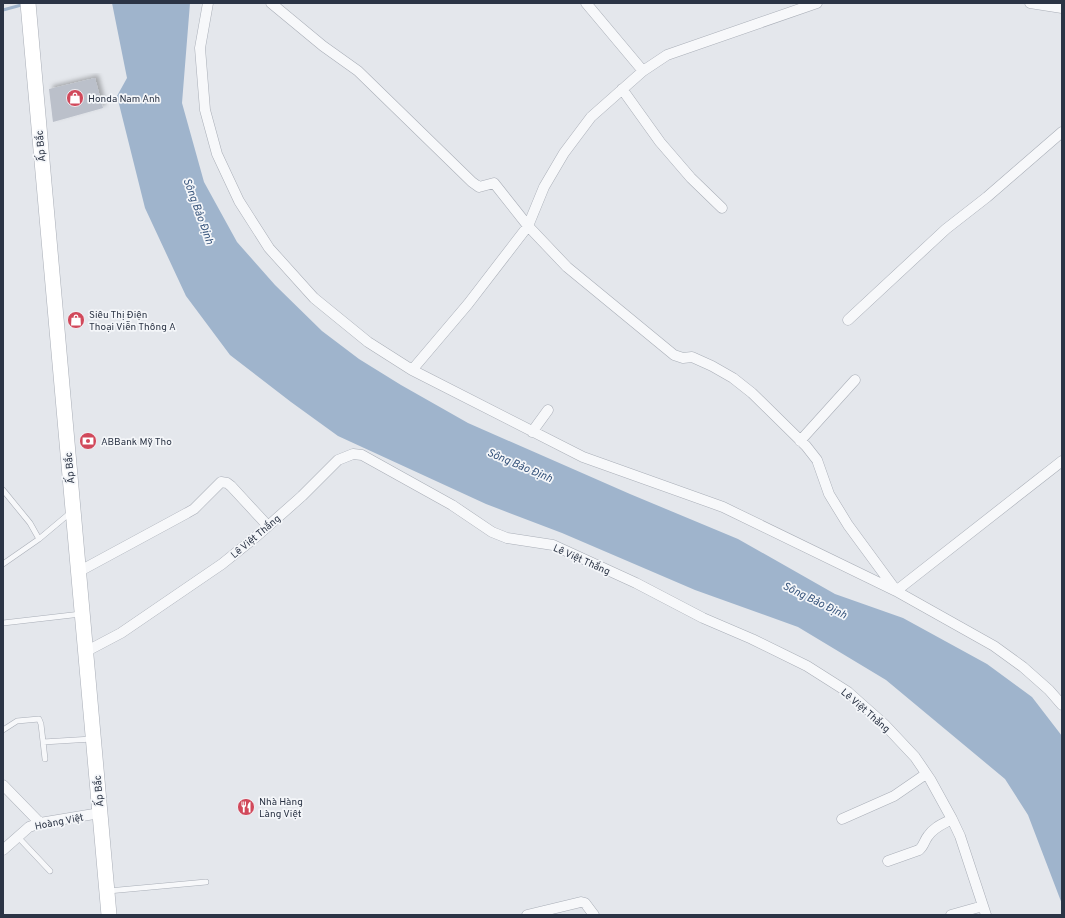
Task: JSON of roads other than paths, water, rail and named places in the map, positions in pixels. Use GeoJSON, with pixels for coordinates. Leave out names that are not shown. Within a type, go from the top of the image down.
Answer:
{"type":"FeatureCollection","features":[{"type":"Feature","properties":{"kind":"main road","name":"Ấp Bắc"},"geometry":{"type":"LineString","coordinates":[[28,3],[109,915]]}},
{"type":"Feature","properties":{"kind":"street"},"geometry":{"type":"LineString","coordinates":[[208,3],[200,48],[205,110],[217,154],[239,201],[269,248],[314,298],[368,342],[412,370],[532,432],[583,457],[724,507],[896,591],[994,646],[1024,666],[1062,705]]}},
{"type":"Feature","properties":{"kind":"street"},"geometry":{"type":"LineString","coordinates":[[271,3],[323,46],[358,71],[472,182],[479,187],[494,183],[528,226],[575,275],[674,355],[683,358],[692,357],[712,366],[733,378],[752,393],[817,460],[829,494],[848,525],[896,591]]}},
{"type":"Feature","properties":{"kind":"street"},"geometry":{"type":"LineString","coordinates":[[586,3],[643,71]]}},
{"type":"Feature","properties":{"kind":"street"},"geometry":{"type":"LineString","coordinates":[[412,370],[468,304],[528,226],[544,187],[564,153],[590,117],[643,71],[667,55],[817,3]]}},
{"type":"Feature","properties":{"kind":"street"},"geometry":{"type":"LineString","coordinates":[[1030,3],[1062,8]]}},
{"type":"Feature","properties":{"kind":"street"},"geometry":{"type":"LineString","coordinates":[[622,89],[660,142],[691,178],[722,208]]}},
{"type":"Feature","properties":{"kind":"street"},"geometry":{"type":"LineString","coordinates":[[848,320],[946,230],[987,197],[1062,132]]}},
{"type":"Feature","properties":{"kind":"street"},"geometry":{"type":"LineString","coordinates":[[800,441],[855,380]]}},
{"type":"Feature","properties":{"kind":"street"},"geometry":{"type":"LineString","coordinates":[[532,432],[548,410]]}},
{"type":"Feature","properties":{"kind":"street","name":"Lê Việt Thắng"},"geometry":{"type":"LineString","coordinates":[[85,652],[121,633],[222,564],[302,496],[338,460],[353,454],[362,455],[452,506],[492,532],[507,538],[553,545],[636,583],[703,618],[752,639],[807,666],[848,692],[884,724],[915,757],[926,774],[952,819],[962,843],[984,910]]}},
{"type":"Feature","properties":{"kind":"street"},"geometry":{"type":"LineString","coordinates":[[896,591],[1062,461]]}},
{"type":"Feature","properties":{"kind":"street"},"geometry":{"type":"LineString","coordinates":[[78,572],[194,509],[221,482],[227,483],[268,526]]}},
{"type":"Feature","properties":{"kind":"street"},"geometry":{"type":"LineString","coordinates":[[842,819],[894,796],[926,774]]}},
{"type":"Feature","properties":{"kind":"street"},"geometry":{"type":"LineString","coordinates":[[3,785],[40,823]]}},
{"type":"Feature","properties":{"kind":"street","name":"Hoàng Việt"},"geometry":{"type":"LineString","coordinates":[[3,850],[30,827],[40,823],[100,814]]}},
{"type":"Feature","properties":{"kind":"street"},"geometry":{"type":"LineString","coordinates":[[888,861],[919,850],[935,828],[952,819]]}},
{"type":"Feature","properties":{"kind":"street"},"geometry":{"type":"LineString","coordinates":[[527,915],[586,902],[594,915]]}},
{"type":"Feature","properties":{"kind":"street"},"geometry":{"type":"LineString","coordinates":[[951,915],[984,910]]}},
{"type":"Feature","properties":{"kind":"lane"},"geometry":{"type":"LineString","coordinates":[[3,490],[30,523],[39,539]]}},
{"type":"Feature","properties":{"kind":"lane"},"geometry":{"type":"LineString","coordinates":[[3,564],[39,539],[73,511]]}},
{"type":"Feature","properties":{"kind":"lane"},"geometry":{"type":"LineString","coordinates":[[3,623],[82,614]]}},
{"type":"Feature","properties":{"kind":"lane"},"geometry":{"type":"LineString","coordinates":[[3,730],[17,721],[38,719],[41,724],[45,759]]}},
{"type":"Feature","properties":{"kind":"lane"},"geometry":{"type":"LineString","coordinates":[[43,742],[93,739]]}},
{"type":"Feature","properties":{"kind":"lane"},"geometry":{"type":"LineString","coordinates":[[18,836],[50,871]]}},
{"type":"Feature","properties":{"kind":"lane"},"geometry":{"type":"LineString","coordinates":[[107,891],[206,882]]}},
{"type":"Feature","properties":{"kind":"water","name":"Sông Bảo Định"},"geometry":{"type":"Polygon","coordinates":[[[112,3],[190,3],[182,103],[204,182],[237,242],[275,285],[322,331],[359,359],[468,423],[630,494],[738,539],[835,594],[903,618],[987,664],[1032,697],[1062,736],[1062,904],[1028,815],[1005,779],[886,680],[798,627],[695,590],[562,533],[486,504],[338,436],[230,355],[186,296],[145,208],[117,96],[127,78],[112,3]]]}},
{"type":"Feature","properties":{"kind":"waterway"},"geometry":{"type":"LineString","coordinates":[[3,10],[25,4]]}},
{"type":"Feature","properties":{"kind":"place","name":"Honda Nam Anh"},"geometry":{"type":"Point","coordinates":[75,98]}},
{"type":"Feature","properties":{"kind":"place","name":"Siêu Thị Điện Thoại Viễn Thông A"},"geometry":{"type":"Point","coordinates":[76,320]}},
{"type":"Feature","properties":{"kind":"place","name":"ABBank Mỹ Tho"},"geometry":{"type":"Point","coordinates":[88,441]}},
{"type":"Feature","properties":{"kind":"place","name":"Nhà Hàng Làng Việt"},"geometry":{"type":"Point","coordinates":[246,807]}}]}
